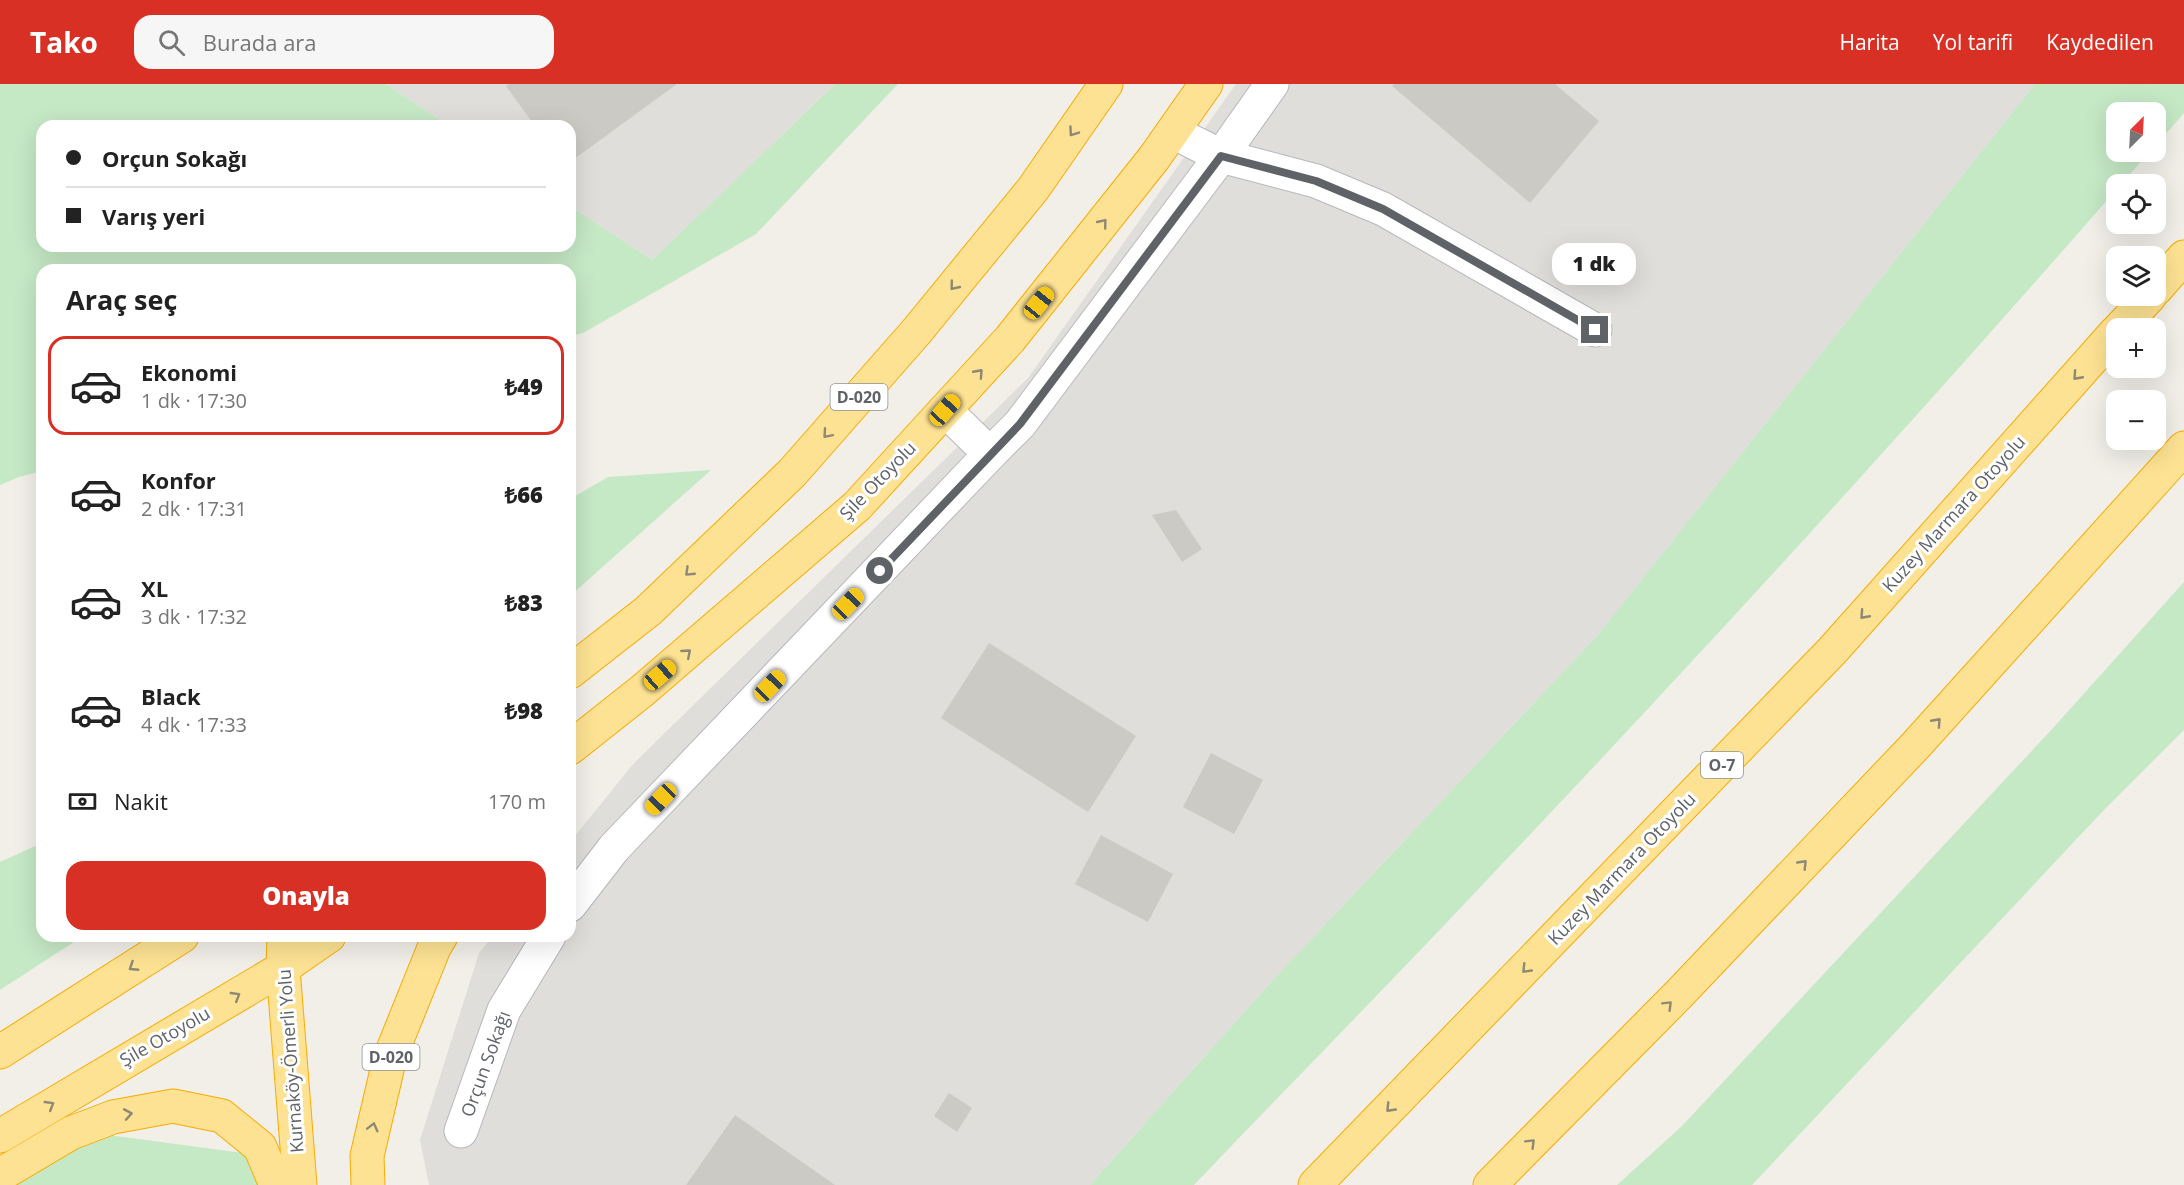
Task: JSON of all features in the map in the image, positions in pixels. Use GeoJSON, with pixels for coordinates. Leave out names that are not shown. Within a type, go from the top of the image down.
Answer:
{"type":"FeatureCollection","features":[{"type":"Feature","properties":{"kind":"highway","name":"D-020"},"geometry":{"type":"LineString","coordinates":[[576,667],[648,611],[792,473],[916,332],[1033,189],[1106,84]]}},
{"type":"Feature","properties":{"kind":"highway","name":"Şile Otoyolu"},"geometry":{"type":"LineString","coordinates":[[576,743],[642,691],[857,506],[1010,339],[1154,158],[1206,84]]}},
{"type":"Feature","properties":{"kind":"highway"},"geometry":{"type":"LineString","coordinates":[[2166,278],[2184,257]]}},
{"type":"Feature","properties":{"kind":"highway"},"geometry":{"type":"LineString","coordinates":[[2129,318],[2141,306]]}},
{"type":"Feature","properties":{"kind":"highway","name":"Kuzey Marmara Otoyolu"},"geometry":{"type":"LineString","coordinates":[[1315,1185],[1832,651],[2106,343]]}},
{"type":"Feature","properties":{"kind":"highway"},"geometry":{"type":"LineString","coordinates":[[1490,1185],[1680,993],[1916,745],[2184,448]]}},
{"type":"Feature","properties":{"kind":"highway"},"geometry":{"type":"LineString","coordinates":[[576,765],[642,691]]}},
{"type":"Feature","properties":{"kind":"highway"},"geometry":{"type":"LineString","coordinates":[[0,1052],[173,942]]}},
{"type":"Feature","properties":{"kind":"highway","name":"Kurnaköy-Ömerli Yolu"},"geometry":{"type":"LineString","coordinates":[[284,942],[283,968],[300,1185]]}},
{"type":"Feature","properties":{"kind":"highway","name":"Şile Otoyolu"},"geometry":{"type":"LineString","coordinates":[[0,1136],[283,968],[320,942]]}},
{"type":"Feature","properties":{"kind":"highway","name":"D-020"},"geometry":{"type":"LineString","coordinates":[[368,1185],[366,1156],[390,1057],[438,942]]}},
{"type":"Feature","properties":{"kind":"highway"},"geometry":{"type":"LineString","coordinates":[[0,1175],[70,1133],[113,1117],[173,1107],[222,1116],[260,1147],[276,1185]]}},
{"type":"Feature","properties":{"kind":"street"},"geometry":{"type":"LineString","coordinates":[[576,897],[614,848],[1020,424],[1221,156],[1272,84]]}},
{"type":"Feature","properties":{"kind":"street"},"geometry":{"type":"LineString","coordinates":[[1173,132],[1221,156],[1316,181],[1383,209],[1595,330]]}},
{"type":"Feature","properties":{"kind":"street"},"geometry":{"type":"LineString","coordinates":[[945,410],[990,454]]}},
{"type":"Feature","properties":{"kind":"street","name":"Orçun Sokağı"},"geometry":{"type":"LineString","coordinates":[[461,1131],[504,1010],[545,942]]}},
{"type":"Feature","properties":{"kind":"shaded area"},"geometry":{"type":"Polygon","coordinates":[[[386,84],[835,84],[652,260],[576,210],[576,120],[440,120],[386,84]]]}},
{"type":"Feature","properties":{"kind":"shaded area"},"geometry":{"type":"Polygon","coordinates":[[[1236,84],[2035,84],[1597,636],[1272,981],[1090,1185],[429,1185],[420,1140],[479,953],[488,942],[576,942],[576,835],[634,763],[1028,378],[1236,84]]]}},
{"type":"Feature","properties":{"kind":"green space"},"geometry":{"type":"Polygon","coordinates":[[[0,84],[386,84],[440,120],[36,120],[36,252],[576,252],[576,210],[652,260],[835,84],[898,84],[756,234],[583,333],[576,335],[576,264],[36,264],[36,473],[0,485],[0,84]]]}},
{"type":"Feature","properties":{"kind":"green space"},"geometry":{"type":"Polygon","coordinates":[[[2035,84],[2184,84],[2184,113],[2166,134],[2166,102],[2106,102],[2106,162],[2141,162],[2130,174],[2106,174],[2106,201],[1889,446],[1580,782],[1194,1185],[1090,1185],[1272,981],[1597,636],[2035,84]]]}},
{"type":"Feature","properties":{"kind":"green space"},"geometry":{"type":"Polygon","coordinates":[[[711,470],[576,591],[576,496],[608,477],[711,470]]]}},
{"type":"Feature","properties":{"kind":"green space"},"geometry":{"type":"Polygon","coordinates":[[[2184,582],[2184,730],[2101,813],[1752,1185],[1617,1185],[1682,1126],[2054,727],[2184,582]]]}},
{"type":"Feature","properties":{"kind":"green space"},"geometry":{"type":"Polygon","coordinates":[[[36,846],[36,942],[74,942],[0,990],[0,862],[36,846]]]}},
{"type":"Feature","properties":{"kind":"green space"},"geometry":{"type":"Polygon","coordinates":[[[78,1131],[257,1155],[265,1185],[0,1185],[78,1131]]]}},
{"type":"Feature","properties":{"kind":"building"},"geometry":{"type":"Polygon","coordinates":[[[509,84],[677,84],[576,158],[576,120],[531,120],[506,86],[509,84]]]}},
{"type":"Feature","properties":{"kind":"building"},"geometry":{"type":"Polygon","coordinates":[[[1394,84],[1555,84],[1599,121],[1530,203],[1392,86],[1394,84]]]}},
{"type":"Feature","properties":{"kind":"building"},"geometry":{"type":"Polygon","coordinates":[[[1176,510],[1202,549],[1182,562],[1152,515],[1176,510]]]}},
{"type":"Feature","properties":{"kind":"building"},"geometry":{"type":"Polygon","coordinates":[[[989,643],[1136,736],[1088,812],[941,718],[989,643]]]}},
{"type":"Feature","properties":{"kind":"building"},"geometry":{"type":"Polygon","coordinates":[[[1211,753],[1263,780],[1234,834],[1183,807],[1211,753]]]}},
{"type":"Feature","properties":{"kind":"building"},"geometry":{"type":"Polygon","coordinates":[[[1101,835],[1173,874],[1148,922],[1075,884],[1101,835]]]}},
{"type":"Feature","properties":{"kind":"building"},"geometry":{"type":"Polygon","coordinates":[[[949,1093],[972,1108],[957,1132],[934,1116],[949,1093]]]}},
{"type":"Feature","properties":{"kind":"building"},"geometry":{"type":"Polygon","coordinates":[[[735,1115],[835,1185],[686,1185],[735,1115]]]}},
{"type":"Feature","properties":{"kind":"route"},"geometry":{"type":"LineString","coordinates":[[880,571],[1020,424],[1221,156],[1316,181],[1383,209],[1595,330]]}}]}
